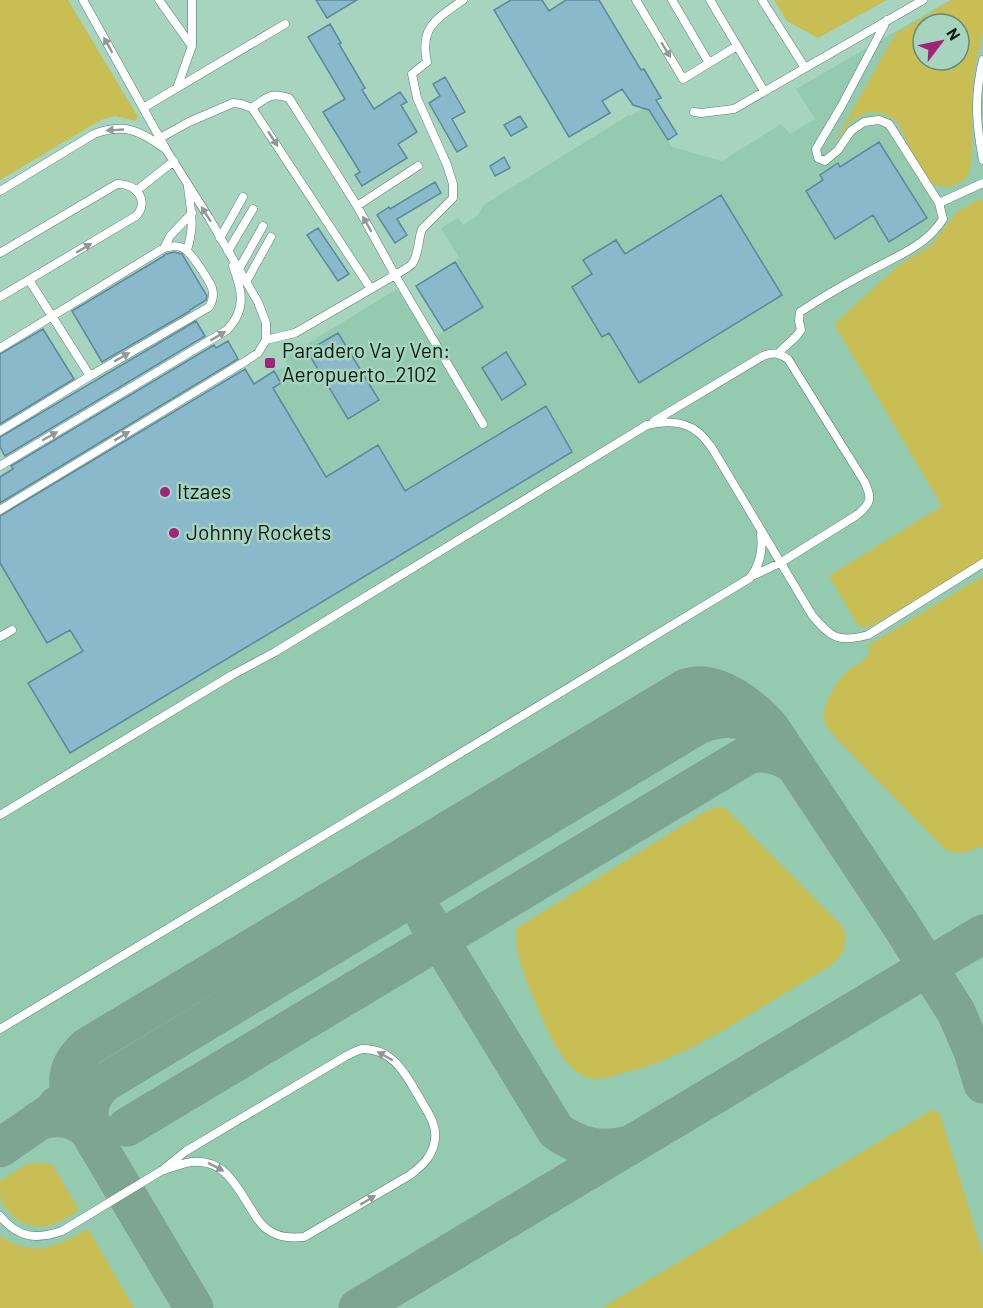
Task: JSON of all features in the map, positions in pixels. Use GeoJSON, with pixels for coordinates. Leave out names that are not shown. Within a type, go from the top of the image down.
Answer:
{"type":"FeatureCollection","features":[{"type":"Feature","properties":{"kind":"lane"},"geometry":{"type":"LineString","coordinates":[[0,510],[246,361],[258,353],[266,340],[266,323],[258,302],[167,151],[83,0]]}},
{"type":"Feature","properties":{"kind":"lane"},"geometry":{"type":"LineString","coordinates":[[159,0],[192,46]]}},
{"type":"Feature","properties":{"kind":"lane"},"geometry":{"type":"LineString","coordinates":[[177,88],[192,46],[192,0]]}},
{"type":"Feature","properties":{"kind":"lane"},"geometry":{"type":"LineString","coordinates":[[266,340],[295,333],[411,265],[415,259],[422,229],[453,198],[453,184],[447,165],[417,98],[412,74],[427,62],[424,50],[429,28],[437,19],[463,0]]}},
{"type":"Feature","properties":{"kind":"lane"},"geometry":{"type":"LineString","coordinates":[[636,0],[683,79],[737,46]]}},
{"type":"Feature","properties":{"kind":"lane"},"geometry":{"type":"LineString","coordinates":[[672,0],[710,63]]}},
{"type":"Feature","properties":{"kind":"lane"},"geometry":{"type":"LineString","coordinates":[[710,0],[764,92]]}},
{"type":"Feature","properties":{"kind":"lane"},"geometry":{"type":"LineString","coordinates":[[762,0],[805,68]]}},
{"type":"Feature","properties":{"kind":"lane"},"geometry":{"type":"LineString","coordinates":[[694,112],[734,109],[923,0]]}},
{"type":"Feature","properties":{"kind":"lane"},"geometry":{"type":"LineString","coordinates":[[780,353],[801,330],[800,312],[922,243],[937,229],[943,219],[939,203],[889,124],[879,120],[864,122],[851,131],[838,150],[825,161],[818,158],[816,149],[887,20]]}},
{"type":"Feature","properties":{"kind":"lane"},"geometry":{"type":"LineString","coordinates":[[143,108],[285,24]]}},
{"type":"Feature","properties":{"kind":"lane"},"geometry":{"type":"LineString","coordinates":[[983,60],[976,99],[983,160]]}},
{"type":"Feature","properties":{"kind":"lane"},"geometry":{"type":"LineString","coordinates":[[252,108],[277,94],[289,98],[357,206],[483,424]]}},
{"type":"Feature","properties":{"kind":"lane"},"geometry":{"type":"LineString","coordinates":[[160,138],[233,104],[252,108],[371,289]]}},
{"type":"Feature","properties":{"kind":"lane"},"geometry":{"type":"LineString","coordinates":[[0,191],[94,134],[111,128],[137,132],[167,151]]}},
{"type":"Feature","properties":{"kind":"lane"},"geometry":{"type":"LineString","coordinates":[[136,190],[174,161]]}},
{"type":"Feature","properties":{"kind":"lane"},"geometry":{"type":"LineString","coordinates":[[357,206],[418,166]]}},
{"type":"Feature","properties":{"kind":"lane"},"geometry":{"type":"LineString","coordinates":[[0,253],[117,184],[125,183],[136,190],[142,204],[136,216],[0,297]]}},
{"type":"Feature","properties":{"kind":"lane"},"geometry":{"type":"LineString","coordinates":[[187,183],[192,213],[192,235],[187,250]]}},
{"type":"Feature","properties":{"kind":"lane"},"geometry":{"type":"LineString","coordinates":[[939,203],[983,183]]}},
{"type":"Feature","properties":{"kind":"lane"},"geometry":{"type":"LineString","coordinates":[[220,238],[243,197]]}},
{"type":"Feature","properties":{"kind":"lane"},"geometry":{"type":"LineString","coordinates":[[226,248],[253,209]]}},
{"type":"Feature","properties":{"kind":"lane"},"geometry":{"type":"LineString","coordinates":[[164,248],[170,236],[192,213]]}},
{"type":"Feature","properties":{"kind":"lane"},"geometry":{"type":"LineString","coordinates":[[239,269],[263,226]]}},
{"type":"Feature","properties":{"kind":"lane"},"geometry":{"type":"LineString","coordinates":[[246,282],[271,237]]}},
{"type":"Feature","properties":{"kind":"lane"},"geometry":{"type":"LineString","coordinates":[[0,348],[164,248],[173,246],[187,250],[211,287],[213,295],[209,307],[0,430]]}},
{"type":"Feature","properties":{"kind":"lane"},"geometry":{"type":"LineString","coordinates":[[0,466],[228,330],[238,316],[242,298],[226,248]]}},
{"type":"Feature","properties":{"kind":"lane"},"geometry":{"type":"LineString","coordinates":[[30,280],[51,317],[90,376]]}},
{"type":"Feature","properties":{"kind":"lane"},"geometry":{"type":"LineString","coordinates":[[0,815],[222,681],[275,652],[647,424],[763,356],[780,353],[788,359],[869,492],[869,501],[865,509],[780,563],[750,578],[0,1029]]}},
{"type":"Feature","properties":{"kind":"lane"},"geometry":{"type":"LineString","coordinates":[[647,424],[665,421],[683,424],[698,432],[712,448],[812,615],[825,631],[838,638],[852,639],[868,635],[983,563]]}},
{"type":"Feature","properties":{"kind":"lane"},"geometry":{"type":"LineString","coordinates":[[750,578],[760,559],[763,546],[761,531]]}},
{"type":"Feature","properties":{"kind":"lane"},"geometry":{"type":"LineString","coordinates":[[0,637],[12,630]]}},
{"type":"Feature","properties":{"kind":"lane"},"geometry":{"type":"LineString","coordinates":[[0,1216],[11,1228],[34,1236],[47,1236],[62,1231],[160,1171],[186,1151],[360,1049],[376,1050],[392,1058],[401,1067],[434,1122],[434,1145],[432,1153],[424,1164],[410,1175],[304,1237],[288,1238],[266,1230],[232,1178],[220,1167],[207,1162],[192,1162],[160,1171]]}},
{"type":"Feature","properties":{"kind":"shaded area"},"geometry":{"type":"Polygon","coordinates":[[[0,0],[68,0],[138,117],[135,121],[115,116],[101,120],[0,180],[0,0]]]}},
{"type":"Feature","properties":{"kind":"shaded area"},"geometry":{"type":"Polygon","coordinates":[[[774,0],[887,0],[818,38],[787,21],[774,0]]]}},
{"type":"Feature","properties":{"kind":"shaded area"},"geometry":{"type":"Polygon","coordinates":[[[950,0],[983,0],[983,1308],[0,1308],[0,536],[274,371],[288,366],[284,358],[397,289],[429,340],[444,332],[416,286],[459,258],[441,228],[458,218],[463,225],[477,216],[485,204],[629,115],[646,107],[672,147],[722,161],[781,124],[790,134],[815,119],[796,89],[911,23],[911,72],[971,72],[971,12],[929,12],[950,0]]]}},
{"type":"Feature","properties":{"kind":"shaded area"},"geometry":{"type":"Polygon","coordinates":[[[952,0],[983,0],[983,33],[975,66],[972,93],[972,150],[970,170],[966,179],[950,187],[931,183],[915,159],[897,121],[882,113],[868,112],[852,120],[833,145],[895,34],[911,24],[911,72],[971,72],[971,12],[932,12],[952,0]]]}},
{"type":"Feature","properties":{"kind":"shaded area"},"geometry":{"type":"Polygon","coordinates":[[[977,200],[983,201],[983,559],[872,626],[859,627],[829,576],[942,506],[834,324],[898,266],[931,245],[957,212],[977,200]]]}},
{"type":"Feature","properties":{"kind":"shaded area"},"geometry":{"type":"Polygon","coordinates":[[[983,576],[983,846],[955,853],[945,849],[841,743],[827,726],[824,714],[831,693],[840,679],[864,660],[870,652],[867,646],[983,576]]]}},
{"type":"Feature","properties":{"kind":"shaded area"},"geometry":{"type":"Polygon","coordinates":[[[722,807],[842,926],[845,938],[844,949],[829,967],[688,1049],[655,1064],[610,1077],[593,1079],[584,1076],[575,1070],[562,1055],[542,1018],[520,961],[516,938],[517,928],[706,811],[722,807]]]}},
{"type":"Feature","properties":{"kind":"shaded area"},"geometry":{"type":"Polygon","coordinates":[[[932,1110],[940,1114],[983,1255],[983,1308],[602,1308],[932,1110]]]}},
{"type":"Feature","properties":{"kind":"shaded area"},"geometry":{"type":"Polygon","coordinates":[[[52,1164],[79,1210],[49,1226],[35,1226],[21,1221],[9,1212],[1,1200],[0,1181],[26,1165],[52,1164]]]}},
{"type":"Feature","properties":{"kind":"shaded area"},"geometry":{"type":"Polygon","coordinates":[[[88,1229],[134,1308],[0,1308],[0,1236],[24,1247],[45,1248],[88,1229]]]}},
{"type":"Feature","properties":{"kind":"building"},"geometry":{"type":"Polygon","coordinates":[[[316,0],[357,0],[327,18],[316,0]]]}},
{"type":"Feature","properties":{"kind":"building"},"geometry":{"type":"Polygon","coordinates":[[[511,0],[542,0],[549,11],[566,0],[599,0],[641,70],[644,69],[661,98],[656,100],[677,134],[668,140],[649,110],[633,105],[622,89],[602,101],[610,113],[569,137],[494,10],[511,0]]]}},
{"type":"Feature","properties":{"kind":"building"},"geometry":{"type":"Polygon","coordinates":[[[330,24],[365,88],[362,90],[374,109],[400,92],[407,102],[401,105],[417,132],[398,144],[407,158],[362,186],[355,175],[360,172],[323,112],[345,99],[308,37],[330,24]]]}},
{"type":"Feature","properties":{"kind":"building"},"geometry":{"type":"Polygon","coordinates":[[[445,77],[465,112],[452,119],[467,146],[457,152],[429,103],[440,96],[433,84],[445,77]]]}},
{"type":"Feature","properties":{"kind":"building"},"geometry":{"type":"Polygon","coordinates":[[[520,116],[527,127],[511,136],[504,125],[520,116]]]}},
{"type":"Feature","properties":{"kind":"building"},"geometry":{"type":"Polygon","coordinates":[[[879,142],[927,218],[889,242],[873,215],[835,239],[806,191],[823,180],[820,175],[838,163],[840,167],[879,142]]]}},
{"type":"Feature","properties":{"kind":"building"},"geometry":{"type":"Polygon","coordinates":[[[504,157],[510,168],[495,176],[490,166],[504,157]]]}},
{"type":"Feature","properties":{"kind":"building"},"geometry":{"type":"Polygon","coordinates":[[[435,182],[441,193],[397,219],[407,235],[395,243],[377,215],[435,182]]]}},
{"type":"Feature","properties":{"kind":"building"},"geometry":{"type":"Polygon","coordinates":[[[721,195],[782,295],[639,383],[609,333],[602,337],[572,287],[592,274],[583,260],[616,240],[625,254],[721,195]]]}},
{"type":"Feature","properties":{"kind":"building"},"geometry":{"type":"Polygon","coordinates":[[[318,228],[349,274],[338,281],[307,235],[318,228]]]}},
{"type":"Feature","properties":{"kind":"building"},"geometry":{"type":"Polygon","coordinates":[[[174,252],[182,254],[207,296],[206,300],[102,362],[72,311],[164,255],[174,252]]]}},
{"type":"Feature","properties":{"kind":"building"},"geometry":{"type":"Polygon","coordinates":[[[455,262],[483,307],[444,331],[416,286],[455,262]]]}},
{"type":"Feature","properties":{"kind":"building"},"geometry":{"type":"Polygon","coordinates":[[[196,321],[205,336],[5,456],[0,447],[0,437],[196,321]]]}},
{"type":"Feature","properties":{"kind":"building"},"geometry":{"type":"Polygon","coordinates":[[[43,329],[74,379],[0,424],[0,354],[43,329]]]}},
{"type":"Feature","properties":{"kind":"building"},"geometry":{"type":"Polygon","coordinates":[[[338,333],[379,400],[348,419],[307,351],[338,333]]]}},
{"type":"Feature","properties":{"kind":"building"},"geometry":{"type":"Polygon","coordinates":[[[228,341],[238,359],[0,503],[0,477],[13,469],[11,466],[214,345],[216,348],[228,341]]]}},
{"type":"Feature","properties":{"kind":"building"},"geometry":{"type":"Polygon","coordinates":[[[506,352],[526,384],[502,400],[482,368],[506,352]]]}},
{"type":"Feature","properties":{"kind":"building"},"geometry":{"type":"Polygon","coordinates":[[[245,369],[254,384],[274,371],[281,383],[273,388],[326,477],[378,445],[405,491],[546,406],[572,452],[70,753],[28,683],[83,651],[70,630],[47,643],[0,563],[0,516],[245,369]]]}},
{"type":"Feature","properties":{"kind":"taxiway"},"geometry":{"type":"LineString","coordinates":[[194,1308],[75,1105],[71,1095],[69,1076],[78,1057],[87,1047],[686,688],[703,686],[726,693],[751,709],[771,729],[956,1012],[973,1051],[983,1084]]}},
{"type":"Feature","properties":{"kind":"taxiway"},"geometry":{"type":"LineString","coordinates":[[92,1136],[89,1120],[90,1106],[95,1093],[107,1081],[698,725],[732,718],[749,722],[765,730]]}},
{"type":"Feature","properties":{"kind":"taxiway"},"geometry":{"type":"LineString","coordinates":[[127,1127],[746,756],[759,753],[771,754],[795,765]]}},
{"type":"Feature","properties":{"kind":"taxiway"},"geometry":{"type":"LineString","coordinates":[[426,918],[556,1131],[565,1137],[592,1147],[610,1148],[630,1145]]}},
{"type":"Feature","properties":{"kind":"taxiway"},"geometry":{"type":"LineString","coordinates":[[358,1308],[983,934]]}},
{"type":"Feature","properties":{"kind":"taxiway"},"geometry":{"type":"LineString","coordinates":[[0,1148],[52,1112],[58,1105]]}},
{"type":"Feature","properties":{"kind":"taxiway"},"geometry":{"type":"LineString","coordinates":[[38,1121],[63,1118],[73,1120],[100,1133]]}},
{"type":"Feature","properties":{"kind":"place","name":"Paradero Va y Ven: Aeropuerto_2102"},"geometry":{"type":"Point","coordinates":[270,363]}},
{"type":"Feature","properties":{"kind":"place","name":"Itzaes"},"geometry":{"type":"Point","coordinates":[165,492]}},
{"type":"Feature","properties":{"kind":"place","name":"Johnny Rockets"},"geometry":{"type":"Point","coordinates":[174,533]}}]}
